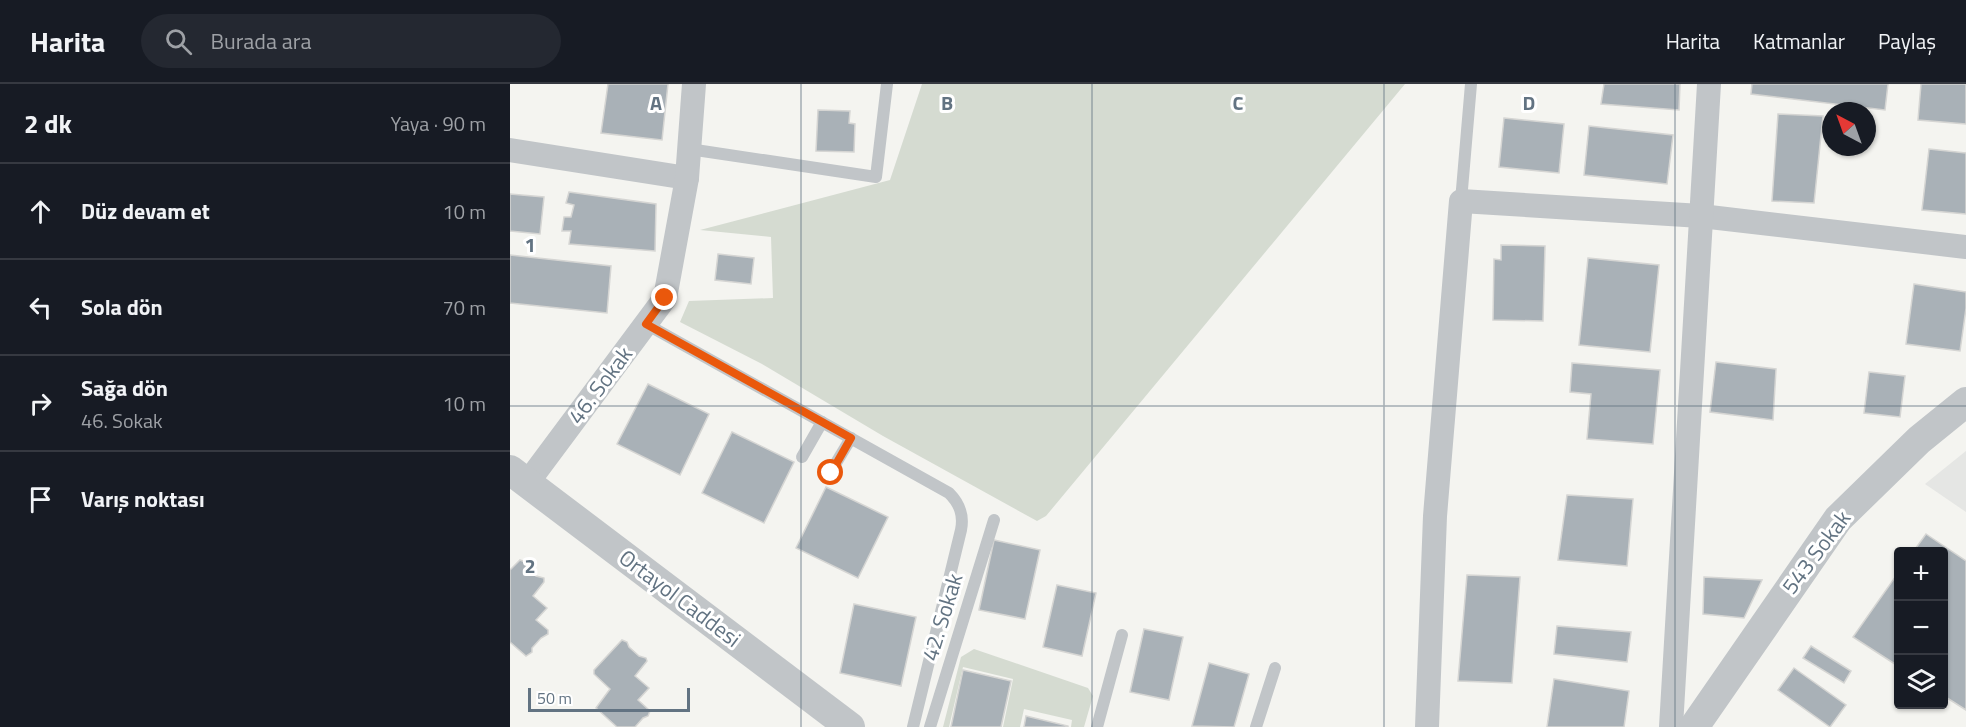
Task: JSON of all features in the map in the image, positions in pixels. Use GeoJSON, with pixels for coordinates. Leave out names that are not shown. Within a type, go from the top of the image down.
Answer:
{"type":"FeatureCollection","features":[{"type":"Feature","properties":{"kind":"street","name":"46. Sokak"},"geometry":{"type":"LineString","coordinates":[[519,476],[665,298],[687,178],[694,84]]}},
{"type":"Feature","properties":{"kind":"street"},"geometry":{"type":"LineString","coordinates":[[1671,727],[1709,84]]}},
{"type":"Feature","properties":{"kind":"street"},"geometry":{"type":"LineString","coordinates":[[510,150],[687,178]]}},
{"type":"Feature","properties":{"kind":"street"},"geometry":{"type":"LineString","coordinates":[[1427,727],[1435,516],[1461,201],[1701,216],[1966,247]]}},
{"type":"Feature","properties":{"kind":"street","name":"543 Sokak"},"geometry":{"type":"LineString","coordinates":[[1695,727],[1815,549],[1838,519],[1919,440],[1966,402]]}},
{"type":"Feature","properties":{"kind":"street","name":"Ortayol Caddesi"},"geometry":{"type":"LineString","coordinates":[[519,476],[850,727]]}},
{"type":"Feature","properties":{"kind":"lane"},"geometry":{"type":"LineString","coordinates":[[689,149],[876,177],[887,84]]}},
{"type":"Feature","properties":{"kind":"lane"},"geometry":{"type":"LineString","coordinates":[[1461,201],[1471,84]]}},
{"type":"Feature","properties":{"kind":"lane"},"geometry":{"type":"LineString","coordinates":[[646,324],[950,493],[955,499],[962,514],[962,530],[913,727]]}},
{"type":"Feature","properties":{"kind":"lane"},"geometry":{"type":"LineString","coordinates":[[802,457],[822,422]]}},
{"type":"Feature","properties":{"kind":"lane"},"geometry":{"type":"LineString","coordinates":[[831,473],[851,438]]}},
{"type":"Feature","properties":{"kind":"lane","name":"42. Sokak"},"geometry":{"type":"LineString","coordinates":[[930,727],[994,520]]}},
{"type":"Feature","properties":{"kind":"lane"},"geometry":{"type":"LineString","coordinates":[[1096,727],[1122,635]]}},
{"type":"Feature","properties":{"kind":"lane"},"geometry":{"type":"LineString","coordinates":[[1256,727],[1275,668]]}},
{"type":"Feature","properties":{"kind":"shaded area"},"geometry":{"type":"Polygon","coordinates":[[[922,84],[1405,84],[1046,516],[1037,521],[883,436],[762,364],[680,322],[689,301],[773,298],[771,237],[700,230],[890,180],[922,84]]]}},
{"type":"Feature","properties":{"kind":"shaded area"},"geometry":{"type":"Polygon","coordinates":[[[1966,451],[1966,512],[1925,484],[1966,451]]]}},
{"type":"Feature","properties":{"kind":"shaded area"},"geometry":{"type":"Polygon","coordinates":[[[974,649],[1088,688],[1093,696],[1084,727],[1071,727],[1072,720],[1024,709],[1020,727],[1003,727],[1013,679],[963,667],[949,727],[943,727],[961,657],[974,649]]]}},
{"type":"Feature","properties":{"kind":"building"},"geometry":{"type":"Polygon","coordinates":[[[608,84],[668,84],[662,140],[601,133],[608,84]]]}},
{"type":"Feature","properties":{"kind":"building"},"geometry":{"type":"Polygon","coordinates":[[[1604,84],[1680,84],[1679,110],[1601,104],[1604,84]]]}},
{"type":"Feature","properties":{"kind":"building"},"geometry":{"type":"Polygon","coordinates":[[[1752,84],[1888,84],[1885,110],[1876,109],[1876,102],[1822,102],[1751,94],[1752,84]]]}},
{"type":"Feature","properties":{"kind":"building"},"geometry":{"type":"Polygon","coordinates":[[[1921,84],[1966,84],[1966,124],[1918,120],[1921,84]]]}},
{"type":"Feature","properties":{"kind":"building"},"geometry":{"type":"Polygon","coordinates":[[[818,110],[850,111],[849,123],[855,124],[854,152],[816,151],[818,110]]]}},
{"type":"Feature","properties":{"kind":"building"},"geometry":{"type":"Polygon","coordinates":[[[1778,114],[1822,116],[1814,203],[1772,201],[1778,114]]]}},
{"type":"Feature","properties":{"kind":"building"},"geometry":{"type":"Polygon","coordinates":[[[1504,118],[1564,124],[1559,173],[1499,167],[1504,118]]]}},
{"type":"Feature","properties":{"kind":"building"},"geometry":{"type":"Polygon","coordinates":[[[1589,126],[1673,135],[1667,184],[1584,175],[1589,126]]]}},
{"type":"Feature","properties":{"kind":"building"},"geometry":{"type":"Polygon","coordinates":[[[1929,149],[1966,153],[1966,214],[1922,210],[1929,149]]]}},
{"type":"Feature","properties":{"kind":"building"},"geometry":{"type":"Polygon","coordinates":[[[569,192],[656,204],[655,251],[569,244],[571,231],[562,231],[564,217],[571,217],[574,205],[566,203],[569,192]]]}},
{"type":"Feature","properties":{"kind":"building"},"geometry":{"type":"Polygon","coordinates":[[[510,194],[544,197],[540,234],[510,231],[510,194]]]}},
{"type":"Feature","properties":{"kind":"building"},"geometry":{"type":"Polygon","coordinates":[[[1501,245],[1545,246],[1543,321],[1493,320],[1494,259],[1501,260],[1501,245]]]}},
{"type":"Feature","properties":{"kind":"building"},"geometry":{"type":"Polygon","coordinates":[[[718,254],[754,258],[751,284],[715,280],[718,254]]]}},
{"type":"Feature","properties":{"kind":"building"},"geometry":{"type":"Polygon","coordinates":[[[510,255],[611,266],[607,313],[510,303],[510,255]]]}},
{"type":"Feature","properties":{"kind":"building"},"geometry":{"type":"Polygon","coordinates":[[[1588,258],[1659,265],[1650,352],[1579,345],[1588,258]]]}},
{"type":"Feature","properties":{"kind":"building"},"geometry":{"type":"Polygon","coordinates":[[[1914,284],[1966,292],[1960,351],[1906,344],[1914,284]]]}},
{"type":"Feature","properties":{"kind":"building"},"geometry":{"type":"Polygon","coordinates":[[[1716,362],[1776,369],[1773,420],[1710,412],[1716,362]]]}},
{"type":"Feature","properties":{"kind":"building"},"geometry":{"type":"Polygon","coordinates":[[[1572,363],[1660,370],[1653,444],[1587,439],[1591,394],[1570,392],[1572,363]]]}},
{"type":"Feature","properties":{"kind":"building"},"geometry":{"type":"Polygon","coordinates":[[[1869,372],[1905,376],[1900,417],[1864,413],[1869,372]]]}},
{"type":"Feature","properties":{"kind":"building"},"geometry":{"type":"Polygon","coordinates":[[[648,384],[709,414],[680,475],[617,444],[648,384]]]}},
{"type":"Feature","properties":{"kind":"building"},"geometry":{"type":"Polygon","coordinates":[[[732,432],[794,462],[764,523],[702,493],[732,432]]]}},
{"type":"Feature","properties":{"kind":"building"},"geometry":{"type":"Polygon","coordinates":[[[826,487],[888,517],[858,578],[796,548],[826,487]]]}},
{"type":"Feature","properties":{"kind":"building"},"geometry":{"type":"Polygon","coordinates":[[[1567,495],[1633,499],[1627,566],[1558,560],[1567,495]]]}},
{"type":"Feature","properties":{"kind":"building"},"geometry":{"type":"Polygon","coordinates":[[[1926,534],[1945,547],[1917,547],[1926,534]]]}},
{"type":"Feature","properties":{"kind":"building"},"geometry":{"type":"Polygon","coordinates":[[[994,540],[1040,550],[1025,619],[979,610],[994,540]]]}},
{"type":"Feature","properties":{"kind":"building"},"geometry":{"type":"Polygon","coordinates":[[[1948,549],[1966,561],[1966,710],[1948,699],[1948,549]]]}},
{"type":"Feature","properties":{"kind":"building"},"geometry":{"type":"Polygon","coordinates":[[[520,560],[525,562],[536,576],[544,578],[544,582],[533,596],[547,608],[536,620],[548,630],[548,634],[541,638],[532,648],[532,652],[526,656],[510,642],[510,570],[520,560]]]}},
{"type":"Feature","properties":{"kind":"building"},"geometry":{"type":"Polygon","coordinates":[[[1467,575],[1520,577],[1512,683],[1458,681],[1467,575]]]}},
{"type":"Feature","properties":{"kind":"building"},"geometry":{"type":"Polygon","coordinates":[[[1704,577],[1762,580],[1744,618],[1703,614],[1704,577]]]}},
{"type":"Feature","properties":{"kind":"building"},"geometry":{"type":"Polygon","coordinates":[[[1894,579],[1894,663],[1853,637],[1894,579]]]}},
{"type":"Feature","properties":{"kind":"building"},"geometry":{"type":"Polygon","coordinates":[[[1057,585],[1096,593],[1082,656],[1043,647],[1057,585]]]}},
{"type":"Feature","properties":{"kind":"building"},"geometry":{"type":"Polygon","coordinates":[[[854,604],[916,617],[901,686],[840,673],[854,604]]]}},
{"type":"Feature","properties":{"kind":"building"},"geometry":{"type":"Polygon","coordinates":[[[1557,626],[1631,632],[1627,662],[1554,654],[1557,626]]]}},
{"type":"Feature","properties":{"kind":"building"},"geometry":{"type":"Polygon","coordinates":[[[1144,629],[1183,637],[1169,700],[1130,692],[1144,629]]]}},
{"type":"Feature","properties":{"kind":"building"},"geometry":{"type":"Polygon","coordinates":[[[622,640],[647,661],[635,676],[649,688],[638,700],[650,711],[648,716],[635,727],[617,727],[596,708],[610,689],[594,674],[594,670],[622,640]]]}},
{"type":"Feature","properties":{"kind":"building"},"geometry":{"type":"Polygon","coordinates":[[[1811,646],[1851,671],[1844,683],[1803,658],[1811,646]]]}},
{"type":"Feature","properties":{"kind":"building"},"geometry":{"type":"Polygon","coordinates":[[[1209,663],[1249,674],[1234,727],[1192,726],[1209,663]]]}},
{"type":"Feature","properties":{"kind":"building"},"geometry":{"type":"Polygon","coordinates":[[[1794,668],[1846,705],[1830,727],[1778,690],[1794,668]]]}},
{"type":"Feature","properties":{"kind":"building"},"geometry":{"type":"Polygon","coordinates":[[[963,670],[1011,681],[1001,727],[951,727],[963,670]]]}},
{"type":"Feature","properties":{"kind":"building"},"geometry":{"type":"Polygon","coordinates":[[[1554,679],[1629,691],[1624,727],[1547,727],[1554,679]]]}},
{"type":"Feature","properties":{"kind":"building"},"geometry":{"type":"Polygon","coordinates":[[[1026,716],[1068,726],[1068,727],[1024,727],[1026,716]]]}},
{"type":"Feature","properties":{"kind":"route"},"geometry":{"type":"LineString","coordinates":[[665,298],[646,324],[851,438],[831,473]]}}]}
